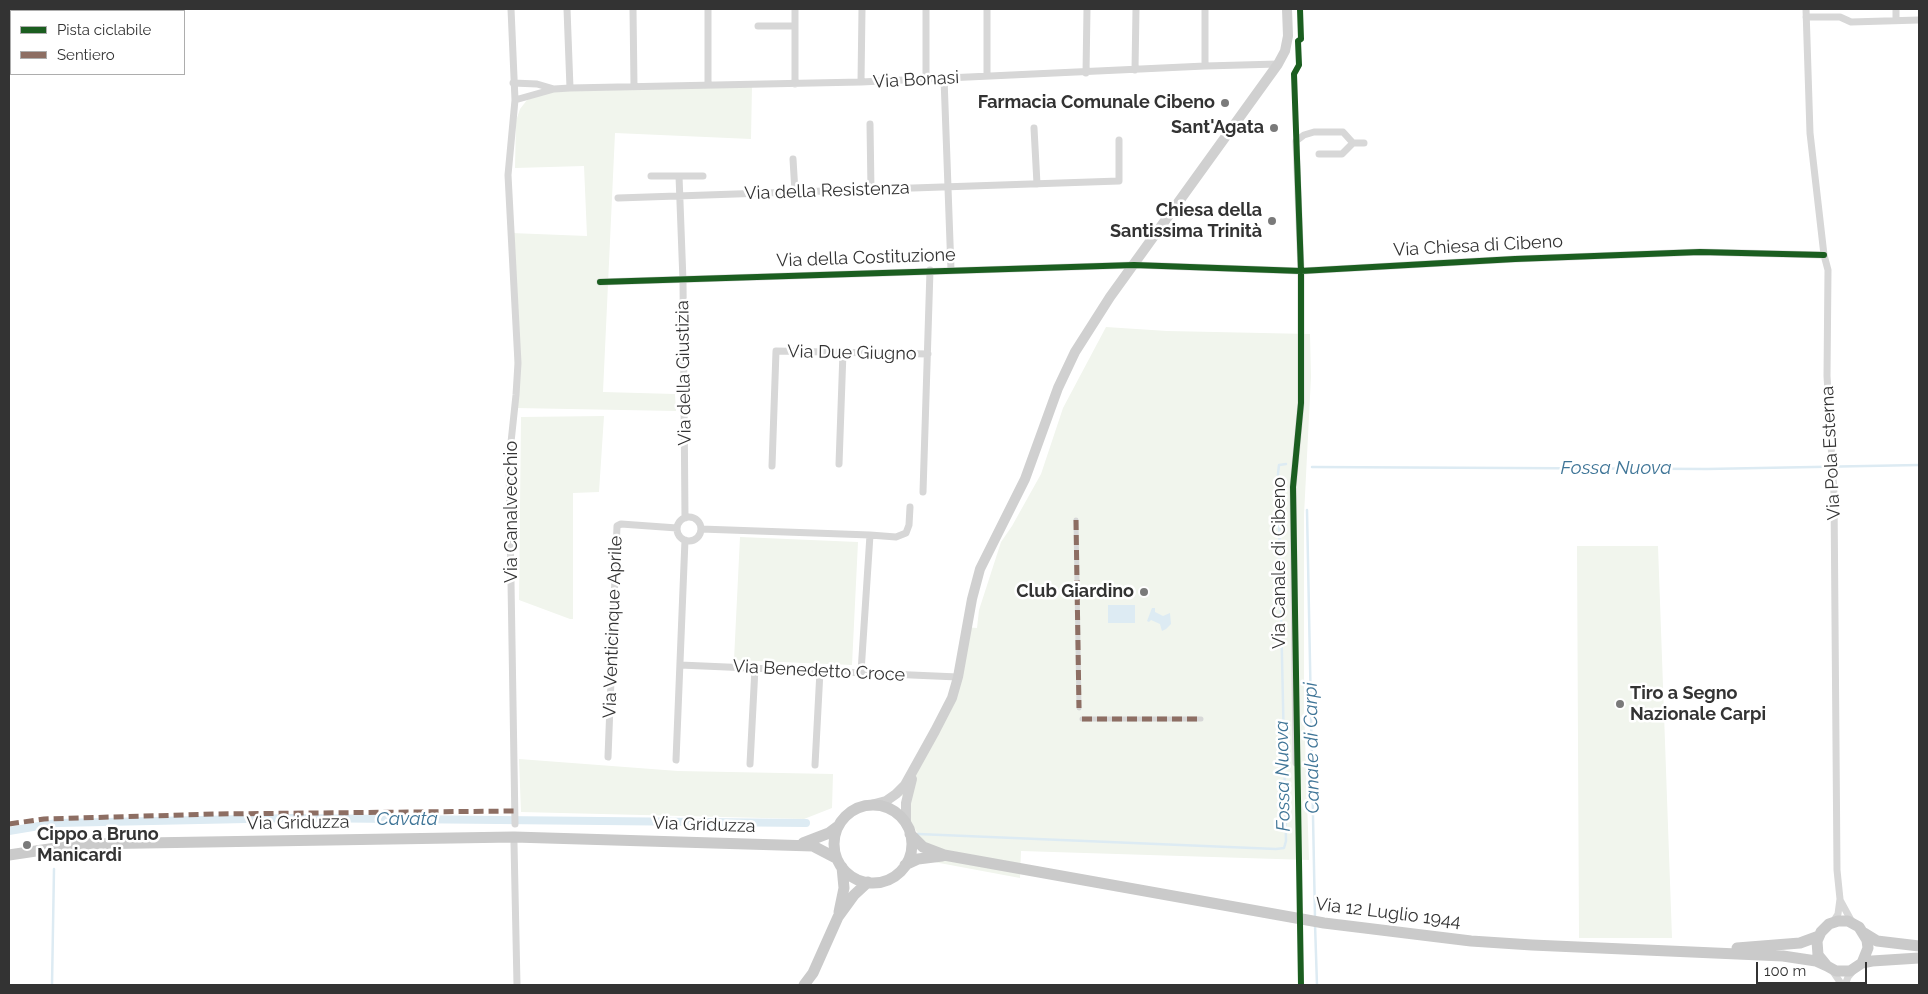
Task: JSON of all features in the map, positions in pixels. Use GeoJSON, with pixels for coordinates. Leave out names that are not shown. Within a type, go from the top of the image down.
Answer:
{"type":"FeatureCollection","features":[{"type":"Feature","properties":{"kind":"main road"},"geometry":{"type":"LineString","coordinates":[[838,917],[844,888],[834,842],[838,827],[843,818],[851,811],[861,806],[886,801],[896,794],[914,771],[948,707],[958,677],[972,599],[980,569],[1026,479],[1058,388],[1075,352],[1091,325],[1278,64],[1285,50],[1288,36],[1287,9]]}},
{"type":"Feature","properties":{"kind":"main road"},"geometry":{"type":"LineString","coordinates":[[839,862],[849,874],[858,880],[868,882],[889,879],[905,865],[911,850],[910,834],[906,823],[906,803],[914,771]]}},
{"type":"Feature","properties":{"kind":"main road"},"geometry":{"type":"LineString","coordinates":[[871,805],[891,809],[906,823]]}},
{"type":"Feature","properties":{"kind":"main road","name":"Via Griduzza"},"geometry":{"type":"LineString","coordinates":[[798,845],[829,833],[838,827]]}},
{"type":"Feature","properties":{"kind":"main road"},"geometry":{"type":"LineString","coordinates":[[910,834],[924,847],[944,855]]}},
{"type":"Feature","properties":{"kind":"main road","name":"Via Griduzza"},"geometry":{"type":"LineString","coordinates":[[9,855],[83,844],[514,837],[813,846],[839,862]]}},
{"type":"Feature","properties":{"kind":"main road"},"geometry":{"type":"LineString","coordinates":[[905,865],[918,860],[944,855]]}},
{"type":"Feature","properties":{"kind":"main road","name":"Via 12 Luglio 1944"},"geometry":{"type":"LineString","coordinates":[[944,855],[1324,923],[1471,941],[1682,953],[1783,956],[1816,961],[1828,967]]}},
{"type":"Feature","properties":{"kind":"main road"},"geometry":{"type":"LineString","coordinates":[[804,985],[812,973],[838,917],[854,895],[868,882]]}},
{"type":"Feature","properties":{"kind":"main road"},"geometry":{"type":"LineString","coordinates":[[1919,946],[1876,941],[1852,922],[1843,920],[1833,922],[1825,928],[1819,936],[1817,946],[1818,955],[1828,967],[1843,972],[1881,960],[1919,958]]}},
{"type":"Feature","properties":{"kind":"main road"},"geometry":{"type":"LineString","coordinates":[[1859,966],[1868,948],[1864,932]]}},
{"type":"Feature","properties":{"kind":"main road","name":"Via 12 Luglio 1944"},"geometry":{"type":"LineString","coordinates":[[1682,953],[1800,942],[1819,936]]}},
{"type":"Feature","properties":{"kind":"street","name":"Via Canalvecchio"},"geometry":{"type":"LineString","coordinates":[[511,9],[515,100],[508,175],[518,363],[509,460],[515,824]]}},
{"type":"Feature","properties":{"kind":"street"},"geometry":{"type":"LineString","coordinates":[[567,9],[570,88]]}},
{"type":"Feature","properties":{"kind":"street"},"geometry":{"type":"LineString","coordinates":[[633,9],[634,86]]}},
{"type":"Feature","properties":{"kind":"street"},"geometry":{"type":"LineString","coordinates":[[708,9],[708,85]]}},
{"type":"Feature","properties":{"kind":"street"},"geometry":{"type":"LineString","coordinates":[[795,9],[795,84]]}},
{"type":"Feature","properties":{"kind":"street"},"geometry":{"type":"LineString","coordinates":[[861,82],[862,9]]}},
{"type":"Feature","properties":{"kind":"street"},"geometry":{"type":"LineString","coordinates":[[926,9],[926,79]]}},
{"type":"Feature","properties":{"kind":"street"},"geometry":{"type":"LineString","coordinates":[[987,9],[987,76]]}},
{"type":"Feature","properties":{"kind":"street"},"geometry":{"type":"LineString","coordinates":[[1086,73],[1087,9]]}},
{"type":"Feature","properties":{"kind":"street"},"geometry":{"type":"LineString","coordinates":[[1136,9],[1136,70]]}},
{"type":"Feature","properties":{"kind":"street"},"geometry":{"type":"LineString","coordinates":[[1205,9],[1205,66]]}},
{"type":"Feature","properties":{"kind":"street","name":"Via Pola Esterna"},"geometry":{"type":"LineString","coordinates":[[1806,9],[1810,133],[1824,255],[1828,270],[1827,376],[1833,483],[1836,870],[1840,899],[1838,914],[1833,922]]}},
{"type":"Feature","properties":{"kind":"street"},"geometry":{"type":"LineString","coordinates":[[1896,9],[1896,20]]}},
{"type":"Feature","properties":{"kind":"street"},"geometry":{"type":"LineString","coordinates":[[1806,17],[1840,17],[1851,22],[1919,20]]}},
{"type":"Feature","properties":{"kind":"street"},"geometry":{"type":"LineString","coordinates":[[758,26],[795,26]]}},
{"type":"Feature","properties":{"kind":"street","name":"Via Bonasi"},"geometry":{"type":"LineString","coordinates":[[515,100],[554,89],[570,88],[861,82],[1278,64]]}},
{"type":"Feature","properties":{"kind":"street"},"geometry":{"type":"LineString","coordinates":[[944,78],[951,270]]}},
{"type":"Feature","properties":{"kind":"street","name":"Via Bonasi"},"geometry":{"type":"LineString","coordinates":[[513,83],[537,84],[554,89]]}},
{"type":"Feature","properties":{"kind":"street"},"geometry":{"type":"LineString","coordinates":[[870,124],[872,190]]}},
{"type":"Feature","properties":{"kind":"street"},"geometry":{"type":"LineString","coordinates":[[1034,128],[1037,184]]}},
{"type":"Feature","properties":{"kind":"street","name":"Via Canale di Cibeno"},"geometry":{"type":"LineString","coordinates":[[1296,763],[1293,487],[1300,403],[1301,271],[1296,141],[1304,135],[1314,132],[1343,132],[1353,143]]}},
{"type":"Feature","properties":{"kind":"street","name":"Via della Resistenza"},"geometry":{"type":"LineString","coordinates":[[618,198],[679,198],[795,192],[1119,182],[1119,140]]}},
{"type":"Feature","properties":{"kind":"street"},"geometry":{"type":"LineString","coordinates":[[1319,154],[1342,154],[1353,143],[1364,143]]}},
{"type":"Feature","properties":{"kind":"street"},"geometry":{"type":"LineString","coordinates":[[793,159],[795,192]]}},
{"type":"Feature","properties":{"kind":"street"},"geometry":{"type":"LineString","coordinates":[[651,176],[703,176]]}},
{"type":"Feature","properties":{"kind":"street","name":"Via della Giustizia"},"geometry":{"type":"LineString","coordinates":[[679,176],[683,281],[685,518]]}},
{"type":"Feature","properties":{"kind":"street","name":"Via Chiesa di Cibeno"},"geometry":{"type":"LineString","coordinates":[[1134,265],[1301,271],[1515,258],[1700,252],[1824,255]]}},
{"type":"Feature","properties":{"kind":"street","name":"Via della Costituzione"},"geometry":{"type":"LineString","coordinates":[[600,282],[683,281],[930,270],[1134,265]]}},
{"type":"Feature","properties":{"kind":"street"},"geometry":{"type":"LineString","coordinates":[[923,492],[930,270]]}},
{"type":"Feature","properties":{"kind":"street","name":"Via Due Giugno"},"geometry":{"type":"LineString","coordinates":[[772,466],[776,351],[928,354]]}},
{"type":"Feature","properties":{"kind":"street"},"geometry":{"type":"LineString","coordinates":[[839,464],[843,352]]}},
{"type":"Feature","properties":{"kind":"street"},"geometry":{"type":"LineString","coordinates":[[701,530],[896,537],[906,533],[909,525],[910,507]]}},
{"type":"Feature","properties":{"kind":"street"},"geometry":{"type":"LineString","coordinates":[[685,518],[694,518],[700,525],[701,530],[696,539],[685,540],[678,534],[677,528],[681,520],[685,518]]}},
{"type":"Feature","properties":{"kind":"street"},"geometry":{"type":"LineString","coordinates":[[1076,520],[1078,708]]}},
{"type":"Feature","properties":{"kind":"street","name":"Via Venticinque Aprile"},"geometry":{"type":"LineString","coordinates":[[608,757],[618,526],[620,524],[677,528]]}},
{"type":"Feature","properties":{"kind":"street"},"geometry":{"type":"LineString","coordinates":[[861,672],[870,535]]}},
{"type":"Feature","properties":{"kind":"street"},"geometry":{"type":"LineString","coordinates":[[676,760],[685,540]]}},
{"type":"Feature","properties":{"kind":"street","name":"Via Benedetto Croce"},"geometry":{"type":"LineString","coordinates":[[680,665],[958,677]]}},
{"type":"Feature","properties":{"kind":"street"},"geometry":{"type":"LineString","coordinates":[[750,764],[755,668]]}},
{"type":"Feature","properties":{"kind":"street"},"geometry":{"type":"LineString","coordinates":[[815,765],[820,671]]}},
{"type":"Feature","properties":{"kind":"street"},"geometry":{"type":"LineString","coordinates":[[1082,719],[1201,719]]}},
{"type":"Feature","properties":{"kind":"street"},"geometry":{"type":"LineString","coordinates":[[514,843],[517,985]]}},
{"type":"Feature","properties":{"kind":"street","name":"Via Pola Esterna"},"geometry":{"type":"LineString","coordinates":[[1840,899],[1852,922]]}},
{"type":"Feature","properties":{"kind":"street"},"geometry":{"type":"LineString","coordinates":[[1828,967],[1843,985],[1859,966]]}},
{"type":"Feature","properties":{"kind":"shaded area"},"geometry":{"type":"Polygon","coordinates":[[[752,86],[751,139],[615,133],[603,392],[675,394],[676,411],[516,408],[511,233],[587,236],[584,166],[515,168],[516,121],[520,109],[527,100],[544,93],[570,89],[752,86]]]}},
{"type":"Feature","properties":{"kind":"shaded area","name":"Club Giardino"},"geometry":{"type":"Polygon","coordinates":[[[1106,327],[1167,331],[1310,334],[1311,377],[1304,515],[1304,706],[1309,860],[1021,851],[1020,878],[934,862],[910,820],[910,804],[897,791],[952,691],[964,627],[977,628],[979,610],[1001,542],[1041,474],[1063,408],[1106,327]]]}},
{"type":"Feature","properties":{"kind":"shaded area"},"geometry":{"type":"Polygon","coordinates":[[[604,416],[599,492],[573,493],[573,619],[570,619],[519,600],[521,417],[604,416]]]}},
{"type":"Feature","properties":{"kind":"shaded area"},"geometry":{"type":"Polygon","coordinates":[[[740,537],[858,542],[852,665],[734,660],[740,537]]]}},
{"type":"Feature","properties":{"kind":"shaded area","name":"Tiro a Segno Nazionale Carpi"},"geometry":{"type":"Polygon","coordinates":[[[1577,546],[1658,546],[1672,938],[1579,938],[1577,546]]]}},
{"type":"Feature","properties":{"kind":"shaded area"},"geometry":{"type":"Polygon","coordinates":[[[1108,605],[1135,605],[1135,623],[1108,623],[1108,605]]]}},
{"type":"Feature","properties":{"kind":"shaded area"},"geometry":{"type":"Polygon","coordinates":[[[1152,608],[1155,608],[1155,612],[1163,616],[1170,613],[1171,624],[1166,629],[1162,631],[1160,624],[1151,620],[1147,621],[1152,608]]]}},
{"type":"Feature","properties":{"kind":"shaded area"},"geometry":{"type":"Polygon","coordinates":[[[519,759],[678,771],[833,774],[832,808],[804,819],[521,812],[519,759]]]}},
{"type":"Feature","properties":{"kind":"waterway","name":"Fossa Nuova"},"geometry":{"type":"LineString","coordinates":[[918,834],[1284,848],[1286,841],[1278,474],[1279,465],[1286,464]]}},
{"type":"Feature","properties":{"kind":"waterway","name":"Fossa Nuova"},"geometry":{"type":"LineString","coordinates":[[1312,467],[1707,469],[1919,465]]}},
{"type":"Feature","properties":{"kind":"waterway","name":"Canale di Carpi"},"geometry":{"type":"LineString","coordinates":[[1307,510],[1315,918]]}},
{"type":"Feature","properties":{"kind":"waterway","name":"Cavata"},"geometry":{"type":"LineString","coordinates":[[9,831],[57,823],[294,818],[806,823]]}},
{"type":"Feature","properties":{"kind":"waterway"},"geometry":{"type":"LineString","coordinates":[[52,985],[54,869]]}},
{"type":"Feature","properties":{"kind":"waterway","name":"Canale di Carpi"},"geometry":{"type":"LineString","coordinates":[[1315,924],[1317,985]]}},
{"type":"Feature","properties":{"kind":"marked path"},"geometry":{"type":"LineString","coordinates":[[1076,520],[1079,708]]}},
{"type":"Feature","properties":{"kind":"marked path"},"geometry":{"type":"LineString","coordinates":[[1082,719],[1201,719]]}},
{"type":"Feature","properties":{"kind":"marked path"},"geometry":{"type":"LineString","coordinates":[[9,824],[44,819],[216,814],[516,811]]}},
{"type":"Feature","properties":{"kind":"cycle path"},"geometry":{"type":"LineString","coordinates":[[1300,9],[1301,39],[1298,41],[1299,65],[1294,74],[1301,271],[1301,403],[1293,487],[1301,985]]}},
{"type":"Feature","properties":{"kind":"cycle path"},"geometry":{"type":"LineString","coordinates":[[600,282],[1134,265],[1301,271],[1515,259],[1700,252],[1824,255]]}},
{"type":"Feature","properties":{"kind":"place","name":"Farmacia Comunale Cibeno"},"geometry":{"type":"Point","coordinates":[1225,103]}},
{"type":"Feature","properties":{"kind":"place","name":"Sant'Agata"},"geometry":{"type":"Point","coordinates":[1274,128]}},
{"type":"Feature","properties":{"kind":"place","name":"Chiesa della Santissima Trinità"},"geometry":{"type":"Point","coordinates":[1272,221]}},
{"type":"Feature","properties":{"kind":"place","name":"Club Giardino"},"geometry":{"type":"Point","coordinates":[1144,592]}},
{"type":"Feature","properties":{"kind":"place","name":"Tiro a Segno Nazionale Carpi"},"geometry":{"type":"Point","coordinates":[1620,704]}},
{"type":"Feature","properties":{"kind":"place","name":"Cippo a Bruno Manicardi"},"geometry":{"type":"Point","coordinates":[27,845]}}]}
